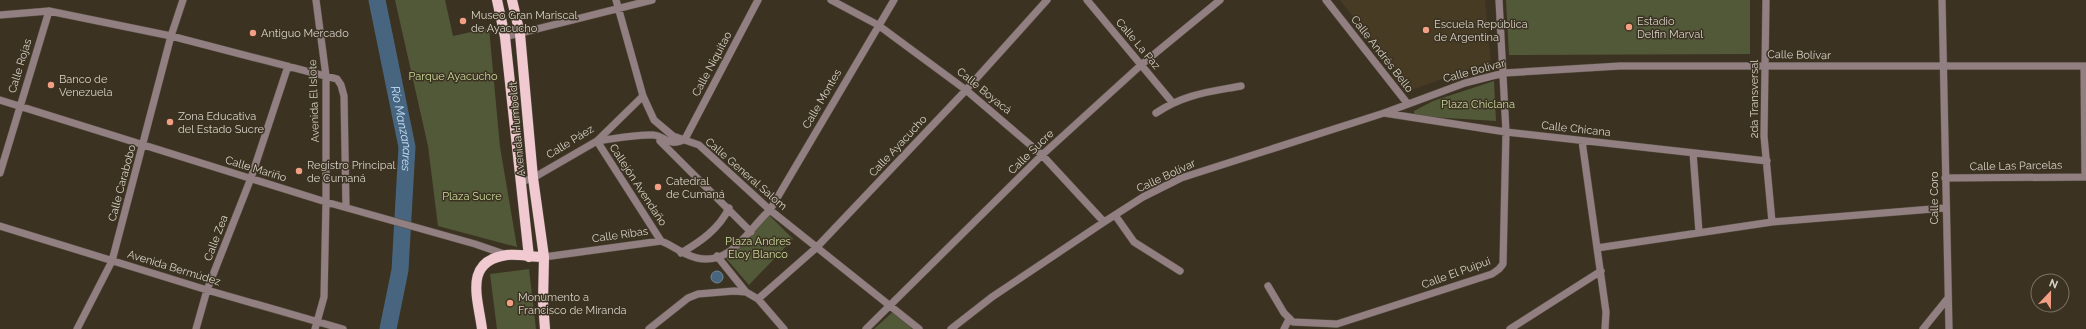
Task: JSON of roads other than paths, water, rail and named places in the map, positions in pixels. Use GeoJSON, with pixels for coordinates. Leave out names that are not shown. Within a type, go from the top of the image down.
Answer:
{"type":"FeatureCollection","features":[{"type":"Feature","properties":{"kind":"main road","name":"Avenida Humboldt"},"geometry":{"type":"LineString","coordinates":[[497,0],[505,37],[529,257]]}},
{"type":"Feature","properties":{"kind":"main road","name":"Avenida Humboldt"},"geometry":{"type":"LineString","coordinates":[[512,0],[520,34],[534,178],[544,257],[543,302],[546,329]]}},
{"type":"Feature","properties":{"kind":"main road"},"geometry":{"type":"LineString","coordinates":[[482,329],[475,280],[479,269],[489,261],[507,255],[544,257]]}},
{"type":"Feature","properties":{"kind":"street"},"geometry":{"type":"LineString","coordinates":[[171,36],[183,0]]}},
{"type":"Feature","properties":{"kind":"street","name":"Avenida El Islote"},"geometry":{"type":"LineString","coordinates":[[316,0],[326,76],[324,297],[317,326]]}},
{"type":"Feature","properties":{"kind":"street","name":"Calle General Salom"},"geometry":{"type":"LineString","coordinates":[[616,0],[643,96],[654,120],[673,136],[699,145],[770,210],[919,329]]}},
{"type":"Feature","properties":{"kind":"street"},"geometry":{"type":"LineString","coordinates":[[505,37],[652,0]]}},
{"type":"Feature","properties":{"kind":"street","name":"Calle Niquitao"},"geometry":{"type":"LineString","coordinates":[[685,139],[758,0]]}},
{"type":"Feature","properties":{"kind":"street","name":"Calle Boyacá"},"geometry":{"type":"LineString","coordinates":[[831,0],[878,25],[966,90],[1042,155],[1104,222]]}},
{"type":"Feature","properties":{"kind":"street","name":"Calle Montes"},"geometry":{"type":"LineString","coordinates":[[770,210],[894,0]]}},
{"type":"Feature","properties":{"kind":"street","name":"Calle Ayacucho"},"geometry":{"type":"LineString","coordinates":[[758,299],[816,248],[966,90],[1047,0]]}},
{"type":"Feature","properties":{"kind":"street","name":"Calle La Paz"},"geometry":{"type":"LineString","coordinates":[[1087,0],[1172,102]]}},
{"type":"Feature","properties":{"kind":"street","name":"Calle Sucre"},"geometry":{"type":"LineString","coordinates":[[866,329],[1042,155],[1141,65],[1220,0]]}},
{"type":"Feature","properties":{"kind":"street","name":"Calle Andrés Bello"},"geometry":{"type":"LineString","coordinates":[[1326,0],[1407,103]]}},
{"type":"Feature","properties":{"kind":"street","name":"Calle El Puipui"},"geometry":{"type":"LineString","coordinates":[[1289,319],[1293,322],[1337,324],[1492,274],[1503,264],[1506,132],[1499,0]]}},
{"type":"Feature","properties":{"kind":"street","name":"2da Transversal"},"geometry":{"type":"LineString","coordinates":[[1766,0],[1764,136],[1772,222]]}},
{"type":"Feature","properties":{"kind":"street","name":"Calle Coro"},"geometry":{"type":"LineString","coordinates":[[1942,0],[1948,329]]}},
{"type":"Feature","properties":{"kind":"street"},"geometry":{"type":"LineString","coordinates":[[0,15],[49,11],[171,36],[337,80],[341,85],[344,96],[346,207]]}},
{"type":"Feature","properties":{"kind":"street","name":"Calle Rojas"},"geometry":{"type":"LineString","coordinates":[[0,173],[19,106],[49,11]]}},
{"type":"Feature","properties":{"kind":"street","name":"Calle Carabobo"},"geometry":{"type":"LineString","coordinates":[[77,329],[112,261],[171,36]]}},
{"type":"Feature","properties":{"kind":"street","name":"Calle Zea"},"geometry":{"type":"LineString","coordinates":[[196,329],[207,290],[251,178],[288,66]]}},
{"type":"Feature","properties":{"kind":"street","name":"Calle Bolívar"},"geometry":{"type":"LineString","coordinates":[[951,329],[992,297],[1104,222],[1143,197],[1181,178],[1384,113],[1407,103],[1465,83],[1504,73],[1620,66],[2085,66]]}},
{"type":"Feature","properties":{"kind":"street"},"geometry":{"type":"LineString","coordinates":[[2085,66],[2085,176]]}},
{"type":"Feature","properties":{"kind":"street"},"geometry":{"type":"LineString","coordinates":[[1156,113],[1172,102],[1186,97],[1241,86]]}},
{"type":"Feature","properties":{"kind":"street","name":"Calle Páez"},"geometry":{"type":"LineString","coordinates":[[521,182],[534,178],[597,141],[643,96]]}},
{"type":"Feature","properties":{"kind":"street","name":"Calle Mariño"},"geometry":{"type":"LineString","coordinates":[[0,100],[326,202],[380,216],[507,255]]}},
{"type":"Feature","properties":{"kind":"street","name":"Calle Chicana"},"geometry":{"type":"LineString","coordinates":[[1384,113],[1506,132],[1767,161]]}},
{"type":"Feature","properties":{"kind":"street"},"geometry":{"type":"LineString","coordinates":[[654,135],[729,208],[751,232]]}},
{"type":"Feature","properties":{"kind":"street"},"geometry":{"type":"LineString","coordinates":[[597,141],[654,135],[667,142],[679,142],[685,139]]}},
{"type":"Feature","properties":{"kind":"street","name":"Callejón Avendaño"},"geometry":{"type":"LineString","coordinates":[[597,141],[661,241]]}},
{"type":"Feature","properties":{"kind":"street"},"geometry":{"type":"LineString","coordinates":[[1582,141],[1601,271],[1606,312],[1605,329]]}},
{"type":"Feature","properties":{"kind":"street"},"geometry":{"type":"LineString","coordinates":[[1693,153],[1699,232]]}},
{"type":"Feature","properties":{"kind":"street","name":"Calle Las Parcelas"},"geometry":{"type":"LineString","coordinates":[[1946,178],[2085,176]]}},
{"type":"Feature","properties":{"kind":"street"},"geometry":{"type":"LineString","coordinates":[[681,253],[699,243],[715,228],[723,220],[729,208]]}},
{"type":"Feature","properties":{"kind":"street"},"geometry":{"type":"LineString","coordinates":[[1597,248],[1772,222],[1945,208]]}},
{"type":"Feature","properties":{"kind":"street","name":"Calle Ribas"},"geometry":{"type":"LineString","coordinates":[[544,257],[661,241],[672,245],[681,253],[707,259],[733,250],[751,232],[759,220],[770,210]]}},
{"type":"Feature","properties":{"kind":"street"},"geometry":{"type":"LineString","coordinates":[[1115,215],[1134,242],[1180,271]]}},
{"type":"Feature","properties":{"kind":"street","name":"Avenida Bermúdez"},"geometry":{"type":"LineString","coordinates":[[0,226],[207,290],[317,326],[343,329]]}},
{"type":"Feature","properties":{"kind":"street"},"geometry":{"type":"LineString","coordinates":[[717,256],[746,292],[758,299],[784,329]]}},
{"type":"Feature","properties":{"kind":"street"},"geometry":{"type":"LineString","coordinates":[[1510,329],[1601,271]]}},
{"type":"Feature","properties":{"kind":"street"},"geometry":{"type":"LineString","coordinates":[[1268,286],[1289,319],[1284,329]]}},
{"type":"Feature","properties":{"kind":"street"},"geometry":{"type":"LineString","coordinates":[[649,329],[693,296],[727,292],[746,292]]}},
{"type":"Feature","properties":{"kind":"street"},"geometry":{"type":"LineString","coordinates":[[1923,329],[1948,298]]}},
{"type":"Feature","properties":{"kind":"water"},"geometry":{"type":"Polygon","coordinates":[[[715,271],[719,271],[723,277],[719,283],[715,283],[711,279],[711,275],[715,271]]]}},
{"type":"Feature","properties":{"kind":"waterway","name":"Río Manzanares"},"geometry":{"type":"LineString","coordinates":[[377,0],[407,147],[400,270],[388,329]]}},
{"type":"Feature","properties":{"kind":"place","name":"Museo Gran Mariscal de Ayacucho"},"geometry":{"type":"Point","coordinates":[463,21]}},
{"type":"Feature","properties":{"kind":"place","name":"Estadio Delfin Marval"},"geometry":{"type":"Point","coordinates":[1629,27]}},
{"type":"Feature","properties":{"kind":"place","name":"Escuela República de Argentina"},"geometry":{"type":"Point","coordinates":[1426,30]}},
{"type":"Feature","properties":{"kind":"place","name":"Antiguo Mercado"},"geometry":{"type":"Point","coordinates":[253,33]}},
{"type":"Feature","properties":{"kind":"place","name":"Banco de Venezuela"},"geometry":{"type":"Point","coordinates":[51,85]}},
{"type":"Feature","properties":{"kind":"place","name":"Zona Educativa del Estado Sucre"},"geometry":{"type":"Point","coordinates":[170,122]}},
{"type":"Feature","properties":{"kind":"place","name":"Registro Principal de Cumaná"},"geometry":{"type":"Point","coordinates":[299,171]}},
{"type":"Feature","properties":{"kind":"place","name":"Catedral de Cumaná"},"geometry":{"type":"Point","coordinates":[658,187]}},
{"type":"Feature","properties":{"kind":"place","name":"Monumento a Francisco de Miranda"},"geometry":{"type":"Point","coordinates":[510,303]}},
{"type":"Feature","properties":{"kind":"park label","name":"Parque Ayacucho"},"geometry":{"type":"Point","coordinates":[453,76]}},
{"type":"Feature","properties":{"kind":"park label","name":"Plaza Chiclana"},"geometry":{"type":"Point","coordinates":[1478,104]}},
{"type":"Feature","properties":{"kind":"park label","name":"Plaza Sucre"},"geometry":{"type":"Point","coordinates":[472,196]}},
{"type":"Feature","properties":{"kind":"park label","name":"Plaza Andres Eloy Blanco"},"geometry":{"type":"Point","coordinates":[758,247]}}]}
